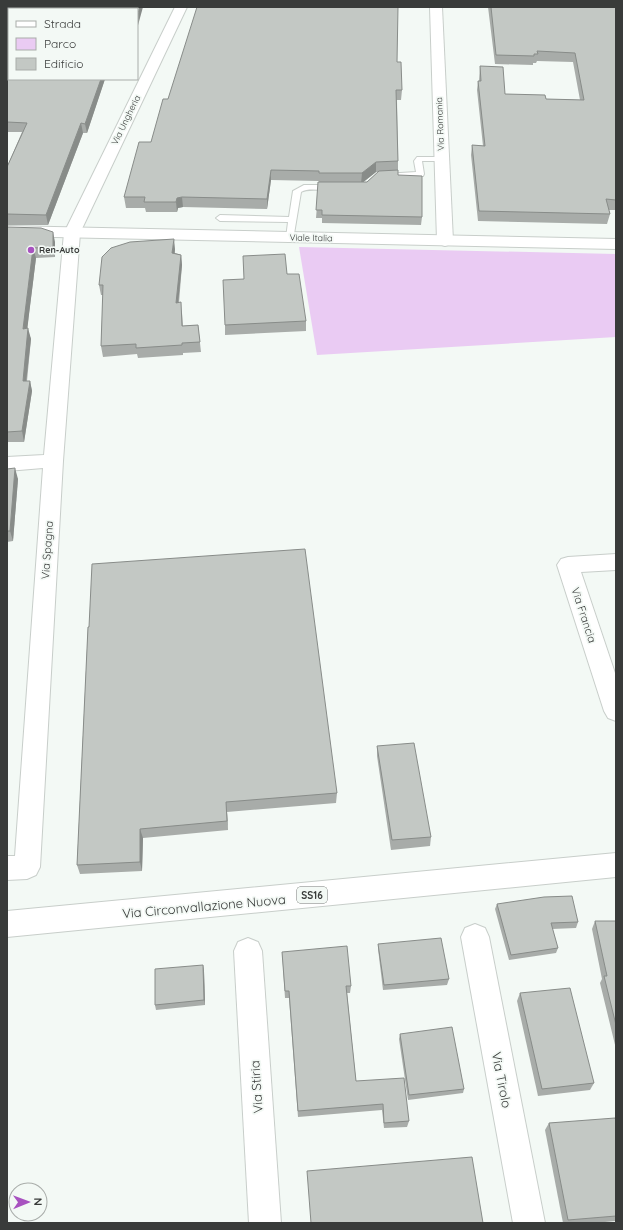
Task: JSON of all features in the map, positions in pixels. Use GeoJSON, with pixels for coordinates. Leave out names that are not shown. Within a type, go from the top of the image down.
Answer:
{"type":"FeatureCollection","features":[{"type":"Feature","properties":{"kind":"street","name":"Via Ungheria"},"geometry":{"type":"LineString","coordinates":[[72,233],[181,7]]}},
{"type":"Feature","properties":{"kind":"street","name":"Via Romania"},"geometry":{"type":"LineString","coordinates":[[436,7],[445,241]]}},
{"type":"Feature","properties":{"kind":"street","name":"Viale Italia"},"geometry":{"type":"LineString","coordinates":[[7,232],[616,244]]}},
{"type":"Feature","properties":{"kind":"street","name":"Via Spagna"},"geometry":{"type":"LineString","coordinates":[[17,867],[72,233]]}},
{"type":"Feature","properties":{"kind":"street"},"geometry":{"type":"LineString","coordinates":[[7,464],[53,461]]}},
{"type":"Feature","properties":{"kind":"street","name":"Via Francia"},"geometry":{"type":"LineString","coordinates":[[616,562],[568,565],[616,711]]}},
{"type":"Feature","properties":{"kind":"street","name":"Via Circonvallazione Nuova"},"geometry":{"type":"LineString","coordinates":[[7,924],[616,865]]}},
{"type":"Feature","properties":{"kind":"street","name":"Via Tirolo"},"geometry":{"type":"LineString","coordinates":[[475,937],[529,1223]]}},
{"type":"Feature","properties":{"kind":"street","name":"Via Stiria"},"geometry":{"type":"LineString","coordinates":[[248,951],[265,1223]]}},
{"type":"Feature","properties":{"kind":"lane"},"geometry":{"type":"LineString","coordinates":[[376,176],[420,174],[418,161],[420,159],[442,159]]}},
{"type":"Feature","properties":{"kind":"lane"},"geometry":{"type":"LineString","coordinates":[[290,238],[297,191],[304,187],[342,187]]}},
{"type":"Feature","properties":{"kind":"lane"},"geometry":{"type":"LineString","coordinates":[[220,218],[292,220]]}},
{"type":"Feature","properties":{"kind":"green space"},"geometry":{"type":"Polygon","coordinates":[[[299,247],[616,254],[616,337],[317,355],[299,247]]]}},
{"type":"Feature","properties":{"kind":"building"},"geometry":{"type":"Polygon","coordinates":[[[140,7],[138,13],[138,8],[22,8],[140,7]]]}},
{"type":"Feature","properties":{"kind":"building"},"geometry":{"type":"Polygon","coordinates":[[[197,7],[398,7],[397,62],[401,62],[402,90],[396,90],[398,161],[376,162],[362,173],[319,173],[319,171],[271,170],[267,199],[182,197],[177,198],[176,202],[144,202],[145,197],[124,197],[139,142],[151,142],[163,99],[168,99],[197,7]]]}},
{"type":"Feature","properties":{"kind":"building"},"geometry":{"type":"Polygon","coordinates":[[[491,7],[616,7],[616,200],[606,199],[610,214],[479,211],[472,145],[485,146],[478,81],[481,81],[480,66],[503,67],[505,94],[545,95],[546,99],[584,100],[575,53],[537,51],[538,54],[534,54],[534,56],[496,55],[491,7]]]}},
{"type":"Feature","properties":{"kind":"building"},"geometry":{"type":"Polygon","coordinates":[[[8,13],[8,80],[101,80],[85,124],[81,123],[46,215],[7,214],[7,167],[27,123],[7,122],[8,13]]]}},
{"type":"Feature","properties":{"kind":"building"},"geometry":{"type":"Polygon","coordinates":[[[398,170],[398,175],[422,176],[422,217],[322,215],[322,210],[316,210],[318,182],[367,182],[379,171],[398,170]]]}},
{"type":"Feature","properties":{"kind":"building"},"geometry":{"type":"Polygon","coordinates":[[[7,227],[41,228],[53,232],[53,247],[33,248],[23,329],[28,328],[23,381],[30,381],[22,431],[7,432],[7,227]]]}},
{"type":"Feature","properties":{"kind":"building"},"geometry":{"type":"Polygon","coordinates":[[[174,239],[172,253],[181,255],[176,303],[181,302],[182,326],[198,325],[200,342],[182,343],[182,345],[136,348],[136,344],[101,346],[103,285],[99,285],[102,257],[111,248],[130,242],[174,239]]]}},
{"type":"Feature","properties":{"kind":"building"},"geometry":{"type":"Polygon","coordinates":[[[285,254],[287,274],[299,274],[306,321],[225,325],[223,280],[244,279],[243,256],[285,254]]]}},
{"type":"Feature","properties":{"kind":"building"},"geometry":{"type":"Polygon","coordinates":[[[15,468],[10,531],[7,531],[7,469],[15,468]]]}},
{"type":"Feature","properties":{"kind":"building"},"geometry":{"type":"Polygon","coordinates":[[[305,549],[337,793],[226,802],[227,821],[140,829],[140,862],[77,865],[92,564],[305,549]]]}},
{"type":"Feature","properties":{"kind":"building"},"geometry":{"type":"Polygon","coordinates":[[[414,743],[431,837],[392,840],[377,746],[414,743]]]}},
{"type":"Feature","properties":{"kind":"building"},"geometry":{"type":"Polygon","coordinates":[[[572,896],[578,922],[551,923],[558,948],[511,955],[497,904],[544,897],[572,896]]]}},
{"type":"Feature","properties":{"kind":"building"},"geometry":{"type":"Polygon","coordinates":[[[595,921],[616,921],[616,1025],[604,976],[607,976],[595,921]]]}},
{"type":"Feature","properties":{"kind":"building"},"geometry":{"type":"Polygon","coordinates":[[[441,938],[449,979],[384,985],[378,944],[441,938]]]}},
{"type":"Feature","properties":{"kind":"building"},"geometry":{"type":"Polygon","coordinates":[[[347,946],[351,986],[346,986],[356,1081],[404,1078],[409,1121],[384,1123],[383,1104],[298,1111],[289,991],[285,991],[282,952],[347,946]]]}},
{"type":"Feature","properties":{"kind":"building"},"geometry":{"type":"Polygon","coordinates":[[[203,965],[204,1000],[155,1005],[155,969],[203,965]]]}},
{"type":"Feature","properties":{"kind":"building"},"geometry":{"type":"Polygon","coordinates":[[[570,988],[594,1083],[542,1089],[520,993],[570,988]]]}},
{"type":"Feature","properties":{"kind":"building"},"geometry":{"type":"Polygon","coordinates":[[[452,1027],[464,1089],[409,1095],[400,1034],[452,1027]]]}},
{"type":"Feature","properties":{"kind":"building"},"geometry":{"type":"Polygon","coordinates":[[[615,1118],[616,1216],[568,1220],[549,1123],[615,1118]]]}},
{"type":"Feature","properties":{"kind":"building"},"geometry":{"type":"Polygon","coordinates":[[[472,1157],[483,1223],[311,1223],[307,1171],[472,1157]]]}},
{"type":"Feature","properties":{"kind":"place","name":"Ren-Auto"},"geometry":{"type":"Point","coordinates":[31,250]}}]}
